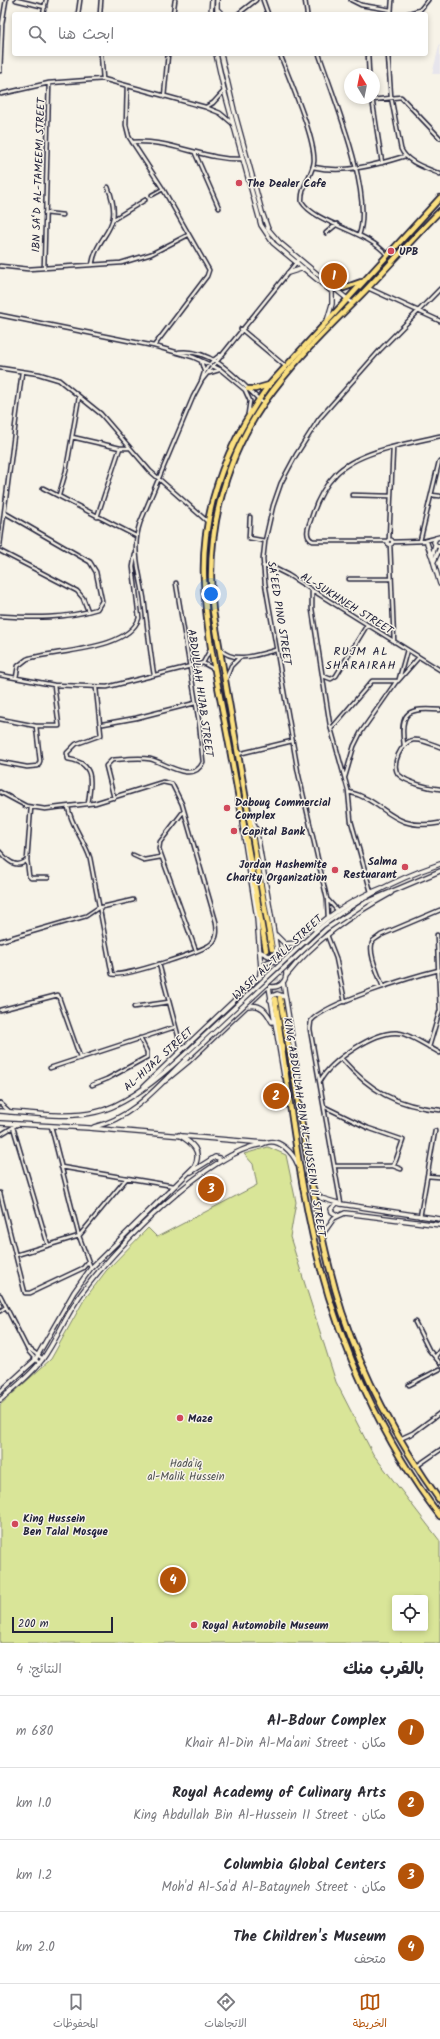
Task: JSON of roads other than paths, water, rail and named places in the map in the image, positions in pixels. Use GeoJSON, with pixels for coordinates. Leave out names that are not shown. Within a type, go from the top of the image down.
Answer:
{"type":"FeatureCollection","features":[{"type":"Feature","properties":{"kind":"highway"},"geometry":{"type":"LineString","coordinates":[[264,950],[242,814],[212,646],[204,579],[208,522],[215,491],[224,462],[248,414],[269,385],[440,198]]}},
{"type":"Feature","properties":{"kind":"highway"},"geometry":{"type":"LineString","coordinates":[[274,949],[225,680],[211,583],[211,562],[216,518],[223,488],[235,458],[245,435],[264,404],[306,353],[440,211]]}},
{"type":"Feature","properties":{"kind":"highway"},"geometry":{"type":"LineString","coordinates":[[333,286],[344,288],[363,282]]}},
{"type":"Feature","properties":{"kind":"highway"},"geometry":{"type":"LineString","coordinates":[[248,389],[256,389],[269,385]]}},
{"type":"Feature","properties":{"kind":"highway","name":"KING ABDULLAH BIN AL-HUSSEIN II STREET"},"geometry":{"type":"LineString","coordinates":[[275,999],[298,1103],[311,1184],[329,1267],[348,1330],[371,1384],[400,1439],[440,1501]]}},
{"type":"Feature","properties":{"kind":"highway","name":"KING ABDULLAH BIN AL-HUSSEIN II STREET"},"geometry":{"type":"LineString","coordinates":[[275,999],[302,1179],[320,1267],[357,1373],[405,1463],[440,1516]]}},
{"type":"Feature","properties":{"kind":"street"},"geometry":{"type":"LineString","coordinates":[[0,71],[2,24],[6,0]]}},
{"type":"Feature","properties":{"kind":"street"},"geometry":{"type":"LineString","coordinates":[[16,0],[45,7]]}},
{"type":"Feature","properties":{"kind":"street"},"geometry":{"type":"LineString","coordinates":[[44,12],[46,0]]}},
{"type":"Feature","properties":{"kind":"street"},"geometry":{"type":"LineString","coordinates":[[78,12],[80,0]]}},
{"type":"Feature","properties":{"kind":"street"},"geometry":{"type":"LineString","coordinates":[[100,0],[100,12]]}},
{"type":"Feature","properties":{"kind":"street"},"geometry":{"type":"LineString","coordinates":[[173,12],[175,0]]}},
{"type":"Feature","properties":{"kind":"street"},"geometry":{"type":"LineString","coordinates":[[211,12],[212,0]]}},
{"type":"Feature","properties":{"kind":"street"},"geometry":{"type":"LineString","coordinates":[[217,0],[217,9],[220,12]]}},
{"type":"Feature","properties":{"kind":"street"},"geometry":{"type":"LineString","coordinates":[[241,12],[256,0]]}},
{"type":"Feature","properties":{"kind":"street"},"geometry":{"type":"LineString","coordinates":[[263,0],[267,12]]}},
{"type":"Feature","properties":{"kind":"street"},"geometry":{"type":"LineString","coordinates":[[305,0],[307,12]]}},
{"type":"Feature","properties":{"kind":"street"},"geometry":{"type":"LineString","coordinates":[[351,0],[361,5],[391,10],[392,0]]}},
{"type":"Feature","properties":{"kind":"street"},"geometry":{"type":"LineString","coordinates":[[413,12],[420,10],[428,0]]}},
{"type":"Feature","properties":{"kind":"street"},"geometry":{"type":"LineString","coordinates":[[100,56],[103,79]]}},
{"type":"Feature","properties":{"kind":"street"},"geometry":{"type":"LineString","coordinates":[[164,97],[168,56]]}},
{"type":"Feature","properties":{"kind":"street"},"geometry":{"type":"LineString","coordinates":[[216,56],[224,90],[261,225],[273,243],[333,286],[352,303]]}},
{"type":"Feature","properties":{"kind":"street"},"geometry":{"type":"LineString","coordinates":[[222,56],[234,110],[265,221],[272,235],[304,268],[332,292],[332,304],[326,321]]}},
{"type":"Feature","properties":{"kind":"street"},"geometry":{"type":"LineString","coordinates":[[281,56],[310,141],[314,160],[313,167],[304,189],[302,202],[306,208],[380,246],[388,255]]}},
{"type":"Feature","properties":{"kind":"street"},"geometry":{"type":"LineString","coordinates":[[320,56],[356,168],[362,203],[362,222],[359,235]]}},
{"type":"Feature","properties":{"kind":"street"},"geometry":{"type":"LineString","coordinates":[[368,56],[369,68]]}},
{"type":"Feature","properties":{"kind":"street"},"geometry":{"type":"LineString","coordinates":[[388,56],[391,97],[398,143],[405,156],[440,174]]}},
{"type":"Feature","properties":{"kind":"street"},"geometry":{"type":"LineString","coordinates":[[2,94],[49,83],[103,79],[127,87],[205,107],[220,113],[234,124]]}},
{"type":"Feature","properties":{"kind":"street","name":"IBN SA‘D AL-TAMEEMI STREET"},"geometry":{"type":"LineString","coordinates":[[44,268],[49,83]]}},
{"type":"Feature","properties":{"kind":"street"},"geometry":{"type":"LineString","coordinates":[[127,87],[126,126],[132,142],[163,188],[188,235],[208,266],[209,272],[154,346]]}},
{"type":"Feature","properties":{"kind":"street"},"geometry":{"type":"LineString","coordinates":[[205,107],[213,103],[224,90]]}},
{"type":"Feature","properties":{"kind":"street"},"geometry":{"type":"LineString","coordinates":[[380,98],[403,98],[440,138]]}},
{"type":"Feature","properties":{"kind":"street"},"geometry":{"type":"LineString","coordinates":[[373,104],[382,163]]}},
{"type":"Feature","properties":{"kind":"street"},"geometry":{"type":"LineString","coordinates":[[132,142],[154,142],[225,158],[244,159]]}},
{"type":"Feature","properties":{"kind":"street"},"geometry":{"type":"LineString","coordinates":[[195,152],[219,208]]}},
{"type":"Feature","properties":{"kind":"street"},"geometry":{"type":"LineString","coordinates":[[313,167],[326,169],[356,168],[382,163],[405,156]]}},
{"type":"Feature","properties":{"kind":"street"},"geometry":{"type":"LineString","coordinates":[[108,187],[113,202],[114,219]]}},
{"type":"Feature","properties":{"kind":"street"},"geometry":{"type":"LineString","coordinates":[[152,195],[163,188]]}},
{"type":"Feature","properties":{"kind":"street"},"geometry":{"type":"LineString","coordinates":[[92,265],[95,254],[114,219],[145,200]]}},
{"type":"Feature","properties":{"kind":"street"},"geometry":{"type":"LineString","coordinates":[[45,214],[62,215]]}},
{"type":"Feature","properties":{"kind":"street"},"geometry":{"type":"LineString","coordinates":[[326,233],[337,224]]}},
{"type":"Feature","properties":{"kind":"street"},"geometry":{"type":"LineString","coordinates":[[0,266],[19,269],[121,263],[138,259],[188,235]]}},
{"type":"Feature","properties":{"kind":"street"},"geometry":{"type":"LineString","coordinates":[[16,678],[18,666],[27,659],[59,652],[100,646],[115,640],[136,624],[139,618],[133,567],[136,536],[158,478],[193,397],[215,361],[298,261]]}},
{"type":"Feature","properties":{"kind":"street"},"geometry":{"type":"LineString","coordinates":[[288,273],[304,268]]}},
{"type":"Feature","properties":{"kind":"street"},"geometry":{"type":"LineString","coordinates":[[368,288],[440,321]]}},
{"type":"Feature","properties":{"kind":"street","name":"SA‘EED PINO STREET"},"geometry":{"type":"LineString","coordinates":[[328,916],[327,899],[298,772],[276,650],[263,566],[264,540],[276,494],[296,455],[319,419],[381,349],[440,289]]}},
{"type":"Feature","properties":{"kind":"street"},"geometry":{"type":"LineString","coordinates":[[0,316],[154,346],[201,360],[221,370],[248,395],[250,403],[248,414]]}},
{"type":"Feature","properties":{"kind":"street"},"geometry":{"type":"LineString","coordinates":[[241,329],[285,366]]}},
{"type":"Feature","properties":{"kind":"street"},"geometry":{"type":"LineString","coordinates":[[178,352],[197,354],[215,361],[264,404]]}},
{"type":"Feature","properties":{"kind":"street"},"geometry":{"type":"LineString","coordinates":[[201,360],[204,372]]}},
{"type":"Feature","properties":{"kind":"street"},"geometry":{"type":"LineString","coordinates":[[202,380],[204,372],[210,364],[215,361]]}},
{"type":"Feature","properties":{"kind":"street"},"geometry":{"type":"LineString","coordinates":[[0,368],[56,378],[101,414],[158,478],[208,522]]}},
{"type":"Feature","properties":{"kind":"street"},"geometry":{"type":"LineString","coordinates":[[208,373],[221,370]]}},
{"type":"Feature","properties":{"kind":"street"},"geometry":{"type":"LineString","coordinates":[[0,545],[22,372]]}},
{"type":"Feature","properties":{"kind":"street"},"geometry":{"type":"LineString","coordinates":[[59,495],[64,481],[79,397]]}},
{"type":"Feature","properties":{"kind":"street"},"geometry":{"type":"LineString","coordinates":[[394,642],[391,543],[388,540],[317,542],[310,540],[308,532],[312,516],[324,491],[337,473],[361,458],[440,436]]}},
{"type":"Feature","properties":{"kind":"street"},"geometry":{"type":"LineString","coordinates":[[72,437],[120,448],[130,448]]}},
{"type":"Feature","properties":{"kind":"street"},"geometry":{"type":"LineString","coordinates":[[97,517],[120,448]]}},
{"type":"Feature","properties":{"kind":"street"},"geometry":{"type":"LineString","coordinates":[[388,540],[393,448]]}},
{"type":"Feature","properties":{"kind":"street"},"geometry":{"type":"LineString","coordinates":[[420,541],[439,462]]}},
{"type":"Feature","properties":{"kind":"street"},"geometry":{"type":"LineString","coordinates":[[43,488],[136,536]]}},
{"type":"Feature","properties":{"kind":"street"},"geometry":{"type":"LineString","coordinates":[[431,494],[440,496]]}},
{"type":"Feature","properties":{"kind":"street"},"geometry":{"type":"LineString","coordinates":[[352,495],[390,496]]}},
{"type":"Feature","properties":{"kind":"street"},"geometry":{"type":"LineString","coordinates":[[0,616],[48,617],[99,608],[102,601],[96,572],[90,562],[5,513]]}},
{"type":"Feature","properties":{"kind":"street"},"geometry":{"type":"LineString","coordinates":[[250,517],[249,538],[264,540]]}},
{"type":"Feature","properties":{"kind":"street"},"geometry":{"type":"LineString","coordinates":[[426,542],[439,536]]}},
{"type":"Feature","properties":{"kind":"street"},"geometry":{"type":"LineString","coordinates":[[432,557],[439,536]]}},
{"type":"Feature","properties":{"kind":"street"},"geometry":{"type":"LineString","coordinates":[[391,543],[420,541],[440,547],[434,562]]}},
{"type":"Feature","properties":{"kind":"street"},"geometry":{"type":"LineString","coordinates":[[426,542],[434,562],[440,584]]}},
{"type":"Feature","properties":{"kind":"street"},"geometry":{"type":"LineString","coordinates":[[0,551],[77,591],[83,598],[88,611]]}},
{"type":"Feature","properties":{"kind":"street"},"geometry":{"type":"LineString","coordinates":[[135,552],[142,588],[154,675]]}},
{"type":"Feature","properties":{"kind":"street","name":"AL-SUKHNEH STREET"},"geometry":{"type":"LineString","coordinates":[[263,566],[277,569],[440,670]]}},
{"type":"Feature","properties":{"kind":"street"},"geometry":{"type":"LineString","coordinates":[[349,579],[391,579]]}},
{"type":"Feature","properties":{"kind":"street","name":"ABDULLAH HIJAB STREET"},"geometry":{"type":"LineString","coordinates":[[114,798],[106,766],[112,760],[149,759],[179,771],[192,771],[202,765],[202,751],[190,667],[176,583]]}},
{"type":"Feature","properties":{"kind":"street"},"geometry":{"type":"LineString","coordinates":[[312,590],[312,609],[331,729],[349,792],[350,821],[371,892]]}},
{"type":"Feature","properties":{"kind":"street"},"geometry":{"type":"LineString","coordinates":[[323,676],[331,679],[336,676],[367,625]]}},
{"type":"Feature","properties":{"kind":"street"},"geometry":{"type":"LineString","coordinates":[[0,676],[54,685],[96,688],[117,685],[203,663],[212,646]]}},
{"type":"Feature","properties":{"kind":"street"},"geometry":{"type":"LineString","coordinates":[[220,648],[227,655],[239,658],[276,650]]}},
{"type":"Feature","properties":{"kind":"street"},"geometry":{"type":"LineString","coordinates":[[398,681],[407,650]]}},
{"type":"Feature","properties":{"kind":"street"},"geometry":{"type":"LineString","coordinates":[[345,778],[354,746],[361,732],[398,681],[419,657]]}},
{"type":"Feature","properties":{"kind":"street"},"geometry":{"type":"LineString","coordinates":[[225,680],[231,666],[239,658]]}},
{"type":"Feature","properties":{"kind":"street"},"geometry":{"type":"LineString","coordinates":[[203,663],[216,670]]}},
{"type":"Feature","properties":{"kind":"street"},"geometry":{"type":"LineString","coordinates":[[331,729],[372,681],[398,681]]}},
{"type":"Feature","properties":{"kind":"street"},"geometry":{"type":"LineString","coordinates":[[0,719],[36,726],[59,726],[54,685]]}},
{"type":"Feature","properties":{"kind":"street"},"geometry":{"type":"LineString","coordinates":[[88,804],[90,783],[88,769],[81,762],[68,760],[67,753],[76,744],[101,735],[96,688]]}},
{"type":"Feature","properties":{"kind":"street"},"geometry":{"type":"LineString","coordinates":[[103,724],[136,718],[195,703]]}},
{"type":"Feature","properties":{"kind":"street"},"geometry":{"type":"LineString","coordinates":[[440,710],[417,709],[408,713],[404,720],[404,745],[396,765],[399,775],[411,781],[440,789]]}},
{"type":"Feature","properties":{"kind":"street"},"geometry":{"type":"LineString","coordinates":[[0,762],[27,767],[40,764],[39,743],[36,726]]}},
{"type":"Feature","properties":{"kind":"street"},"geometry":{"type":"LineString","coordinates":[[238,754],[292,741]]}},
{"type":"Feature","properties":{"kind":"street"},"geometry":{"type":"LineString","coordinates":[[404,745],[409,742],[418,741],[440,747]]}},
{"type":"Feature","properties":{"kind":"street"},"geometry":{"type":"LineString","coordinates":[[0,792],[31,807],[45,809],[88,804],[114,798],[158,783],[168,782],[176,789],[184,812],[217,928],[216,936],[213,942],[196,951],[160,964],[121,975],[112,974],[98,908],[90,858],[84,842],[72,822],[68,807]]}},
{"type":"Feature","properties":{"kind":"street"},"geometry":{"type":"LineString","coordinates":[[349,792],[360,795],[404,822],[422,825],[440,823]]}},
{"type":"Feature","properties":{"kind":"street"},"geometry":{"type":"LineString","coordinates":[[247,806],[257,833],[274,929],[274,954],[269,956],[264,955],[264,950]]}},
{"type":"Feature","properties":{"kind":"street"},"geometry":{"type":"LineString","coordinates":[[31,807],[27,860],[29,876],[31,878],[48,878]]}},
{"type":"Feature","properties":{"kind":"street"},"geometry":{"type":"LineString","coordinates":[[184,812],[160,842],[159,849],[196,951]]}},
{"type":"Feature","properties":{"kind":"street"},"geometry":{"type":"LineString","coordinates":[[0,852],[8,860],[15,864],[21,864],[27,860]]}},
{"type":"Feature","properties":{"kind":"street"},"geometry":{"type":"LineString","coordinates":[[133,855],[144,860],[161,857]]}},
{"type":"Feature","properties":{"kind":"street","name":"WASFI AL-TALL STREET"},"geometry":{"type":"LineString","coordinates":[[142,1088],[184,1058],[326,929],[367,900],[404,880],[440,864]]}},
{"type":"Feature","properties":{"kind":"street","name":"WASFI AL-TALL STREET"},"geometry":{"type":"LineString","coordinates":[[367,900],[440,871]]}},
{"type":"Feature","properties":{"kind":"street"},"geometry":{"type":"LineString","coordinates":[[279,962],[298,942],[337,910],[371,892],[404,880]]}},
{"type":"Feature","properties":{"kind":"street"},"geometry":{"type":"LineString","coordinates":[[298,1103],[299,1081],[284,982],[286,976],[304,955],[326,934],[354,914],[407,885]]}},
{"type":"Feature","properties":{"kind":"street","name":"SA‘EED PINO STREET"},"geometry":{"type":"LineString","coordinates":[[327,899],[337,910]]}},
{"type":"Feature","properties":{"kind":"street"},"geometry":{"type":"LineString","coordinates":[[0,941],[86,916],[98,908],[133,900]]}},
{"type":"Feature","properties":{"kind":"street"},"geometry":{"type":"LineString","coordinates":[[383,987],[373,960],[371,948],[373,942],[381,935],[440,910]]}},
{"type":"Feature","properties":{"kind":"street"},"geometry":{"type":"LineString","coordinates":[[274,929],[278,938],[283,943],[289,944],[298,942]]}},
{"type":"Feature","properties":{"kind":"street"},"geometry":{"type":"LineString","coordinates":[[326,934],[336,958],[345,1002]]}},
{"type":"Feature","properties":{"kind":"street"},"geometry":{"type":"LineString","coordinates":[[429,1047],[440,1010],[437,935]]}},
{"type":"Feature","properties":{"kind":"street"},"geometry":{"type":"LineString","coordinates":[[294,947],[292,952],[293,957],[304,955]]}},
{"type":"Feature","properties":{"kind":"street"},"geometry":{"type":"LineString","coordinates":[[274,949],[279,962],[285,968],[286,976]]}},
{"type":"Feature","properties":{"kind":"street"},"geometry":{"type":"LineString","coordinates":[[264,950],[260,976],[262,982],[268,986],[277,987],[284,982]]}},
{"type":"Feature","properties":{"kind":"street"},"geometry":{"type":"LineString","coordinates":[[261,968],[268,961],[279,962]]}},
{"type":"Feature","properties":{"kind":"street"},"geometry":{"type":"LineString","coordinates":[[160,964],[182,1050]]}},
{"type":"Feature","properties":{"kind":"street"},"geometry":{"type":"LineString","coordinates":[[341,1204],[310,1029],[312,1019],[345,1002],[383,987],[439,970]]}},
{"type":"Feature","properties":{"kind":"street","name":"AL-HIJAZ STREET"},"geometry":{"type":"LineString","coordinates":[[0,1111],[78,1115],[94,1113],[118,1104],[142,1088],[260,976]]}},
{"type":"Feature","properties":{"kind":"street"},"geometry":{"type":"LineString","coordinates":[[268,986],[275,999]]}},
{"type":"Feature","properties":{"kind":"street","name":"AL-HIJAZ STREET"},"geometry":{"type":"LineString","coordinates":[[89,1128],[108,1123],[126,1114],[159,1085],[173,1076],[268,986]]}},
{"type":"Feature","properties":{"kind":"street"},"geometry":{"type":"LineString","coordinates":[[246,989],[250,987],[255,988],[258,992],[258,996]]}},
{"type":"Feature","properties":{"kind":"street"},"geometry":{"type":"LineString","coordinates":[[0,1010],[58,994],[80,1057]]}},
{"type":"Feature","properties":{"kind":"street"},"geometry":{"type":"LineString","coordinates":[[286,998],[283,995],[277,994],[272,996],[275,999],[274,1026],[286,1088],[291,1104]]}},
{"type":"Feature","properties":{"kind":"street"},"geometry":{"type":"LineString","coordinates":[[134,1007],[169,1002]]}},
{"type":"Feature","properties":{"kind":"street"},"geometry":{"type":"LineString","coordinates":[[247,1006],[256,1006],[263,1009],[274,1026]]}},
{"type":"Feature","properties":{"kind":"street"},"geometry":{"type":"LineString","coordinates":[[50,1068],[175,1027]]}},
{"type":"Feature","properties":{"kind":"street"},"geometry":{"type":"LineString","coordinates":[[320,1082],[328,1069],[341,1058],[363,1044],[393,1033],[401,1033],[440,1053]]}},
{"type":"Feature","properties":{"kind":"street"},"geometry":{"type":"LineString","coordinates":[[92,1085],[107,1079],[147,1057],[147,1052],[140,1038]]}},
{"type":"Feature","properties":{"kind":"street","name":"WASFI AL-TALL STREET"},"geometry":{"type":"LineString","coordinates":[[159,1085],[184,1058]]}},
{"type":"Feature","properties":{"kind":"street"},"geometry":{"type":"LineString","coordinates":[[341,1058],[368,1085],[381,1094],[415,1105],[440,1110]]}},
{"type":"Feature","properties":{"kind":"street"},"geometry":{"type":"LineString","coordinates":[[0,1103],[11,1112]]}},
{"type":"Feature","properties":{"kind":"street"},"geometry":{"type":"LineString","coordinates":[[325,1107],[368,1128],[403,1140],[393,1166]]}},
{"type":"Feature","properties":{"kind":"street","name":"AL-HIJAZ STREET"},"geometry":{"type":"LineString","coordinates":[[0,1123],[178,1135],[265,1144],[269,1142],[275,1143],[290,1151],[297,1162],[302,1179]]}},
{"type":"Feature","properties":{"kind":"street"},"geometry":{"type":"LineString","coordinates":[[0,1135],[19,1124]]}},
{"type":"Feature","properties":{"kind":"street"},"geometry":{"type":"LineString","coordinates":[[51,1126],[79,1236],[91,1268]]}},
{"type":"Feature","properties":{"kind":"street"},"geometry":{"type":"LineString","coordinates":[[13,1127],[20,1145],[48,1245]]}},
{"type":"Feature","properties":{"kind":"street"},"geometry":{"type":"LineString","coordinates":[[420,1216],[435,1131]]}},
{"type":"Feature","properties":{"kind":"street"},"geometry":{"type":"LineString","coordinates":[[178,1135],[191,1142],[197,1151],[197,1162],[189,1173]]}},
{"type":"Feature","properties":{"kind":"street"},"geometry":{"type":"LineString","coordinates":[[0,1400],[40,1363],[74,1305],[92,1279],[126,1241],[167,1203],[219,1162],[241,1150],[265,1144]]}},
{"type":"Feature","properties":{"kind":"street"},"geometry":{"type":"LineString","coordinates":[[0,1392],[35,1360],[74,1292],[91,1268],[162,1197],[189,1173],[215,1156],[218,1157],[219,1162]]}},
{"type":"Feature","properties":{"kind":"street"},"geometry":{"type":"LineString","coordinates":[[335,1166],[393,1166],[401,1169]]}},
{"type":"Feature","properties":{"kind":"street"},"geometry":{"type":"LineString","coordinates":[[61,1167],[174,1186]]}},
{"type":"Feature","properties":{"kind":"street"},"geometry":{"type":"LineString","coordinates":[[427,1176],[440,1178]]}},
{"type":"Feature","properties":{"kind":"street"},"geometry":{"type":"LineString","coordinates":[[16,1255],[79,1236],[127,1178]]}},
{"type":"Feature","properties":{"kind":"street"},"geometry":{"type":"LineString","coordinates":[[311,1184],[321,1198],[336,1203],[440,1219]]}},
{"type":"Feature","properties":{"kind":"street"},"geometry":{"type":"LineString","coordinates":[[0,1193],[23,1288],[26,1292],[28,1293],[83,1268],[88,1262]]}},
{"type":"Feature","properties":{"kind":"street"},"geometry":{"type":"LineString","coordinates":[[162,1197],[167,1203]]}},
{"type":"Feature","properties":{"kind":"street"},"geometry":{"type":"LineString","coordinates":[[336,1203],[330,1209],[337,1215]]}},
{"type":"Feature","properties":{"kind":"street"},"geometry":{"type":"LineString","coordinates":[[322,1235],[337,1215],[347,1213],[440,1226]]}},
{"type":"Feature","properties":{"kind":"street"},"geometry":{"type":"LineString","coordinates":[[0,1295],[35,1360],[40,1363]]}},
{"type":"Feature","properties":{"kind":"street"},"geometry":{"type":"LineString","coordinates":[[0,1311],[6,1307]]}},
{"type":"Feature","properties":{"kind":"street"},"geometry":{"type":"LineString","coordinates":[[415,1322],[429,1350],[440,1363]]}},
{"type":"Feature","properties":{"kind":"street"},"geometry":{"type":"LineString","coordinates":[[28,1348],[43,1359]]}},
{"type":"Feature","properties":{"kind":"street"},"geometry":{"type":"LineString","coordinates":[[435,1357],[440,1350]]}},
{"type":"Feature","properties":{"kind":"street"},"geometry":{"type":"LineString","coordinates":[[409,1385],[440,1369]]}},
{"type":"Feature","properties":{"kind":"street"},"geometry":{"type":"LineString","coordinates":[[400,1439],[413,1433],[440,1413]]}},
{"type":"Feature","properties":{"kind":"street"},"geometry":{"type":"LineString","coordinates":[[416,1466],[440,1450]]}},
{"type":"Feature","properties":{"kind":"tunnel"},"geometry":{"type":"LineString","coordinates":[[267,951],[275,999]]}},
{"type":"Feature","properties":{"kind":"tunnel"},"geometry":{"type":"LineString","coordinates":[[272,951],[280,998]]}},
{"type":"Feature","properties":{"kind":"place","name":"The Dealer Cafe"},"geometry":{"type":"Point","coordinates":[239,183]}},
{"type":"Feature","properties":{"kind":"place","name":"UPB"},"geometry":{"type":"Point","coordinates":[391,251]}},
{"type":"Feature","properties":{"kind":"place","name":"Al-Bdour Complex"},"geometry":{"type":"Point","coordinates":[334,276]}},
{"type":"Feature","properties":{"kind":"place","name":"Dabouq Commercial Complex"},"geometry":{"type":"Point","coordinates":[227,808]}},
{"type":"Feature","properties":{"kind":"place","name":"Capital Bank"},"geometry":{"type":"Point","coordinates":[234,831]}},
{"type":"Feature","properties":{"kind":"place","name":"Salma Restuarant"},"geometry":{"type":"Point","coordinates":[405,867]}},
{"type":"Feature","properties":{"kind":"place","name":"Jordan Hashemite Charity Organization"},"geometry":{"type":"Point","coordinates":[335,870]}},
{"type":"Feature","properties":{"kind":"place","name":"Royal Academy of Culinary Arts"},"geometry":{"type":"Point","coordinates":[276,1096]}},
{"type":"Feature","properties":{"kind":"place","name":"Columbia Global Centers"},"geometry":{"type":"Point","coordinates":[211,1189]}},
{"type":"Feature","properties":{"kind":"place","name":"Maze"},"geometry":{"type":"Point","coordinates":[180,1418]}},
{"type":"Feature","properties":{"kind":"place","name":"King Hussein Ben Talal Mosque"},"geometry":{"type":"Point","coordinates":[15,1524]}},
{"type":"Feature","properties":{"kind":"place","name":"The Children's Museum"},"geometry":{"type":"Point","coordinates":[173,1580]}},
{"type":"Feature","properties":{"kind":"place","name":"Royal Automobile Museum"},"geometry":{"type":"Point","coordinates":[194,1625]}},
{"type":"Feature","properties":{"kind":"district","name":"RUJM AL SHARAIRAH"},"geometry":{"type":"Point","coordinates":[361,658]}},
{"type":"Feature","properties":{"kind":"park label","name":"Hada'iq al-Malik Hussein"},"geometry":{"type":"Point","coordinates":[186,1469]}}]}
